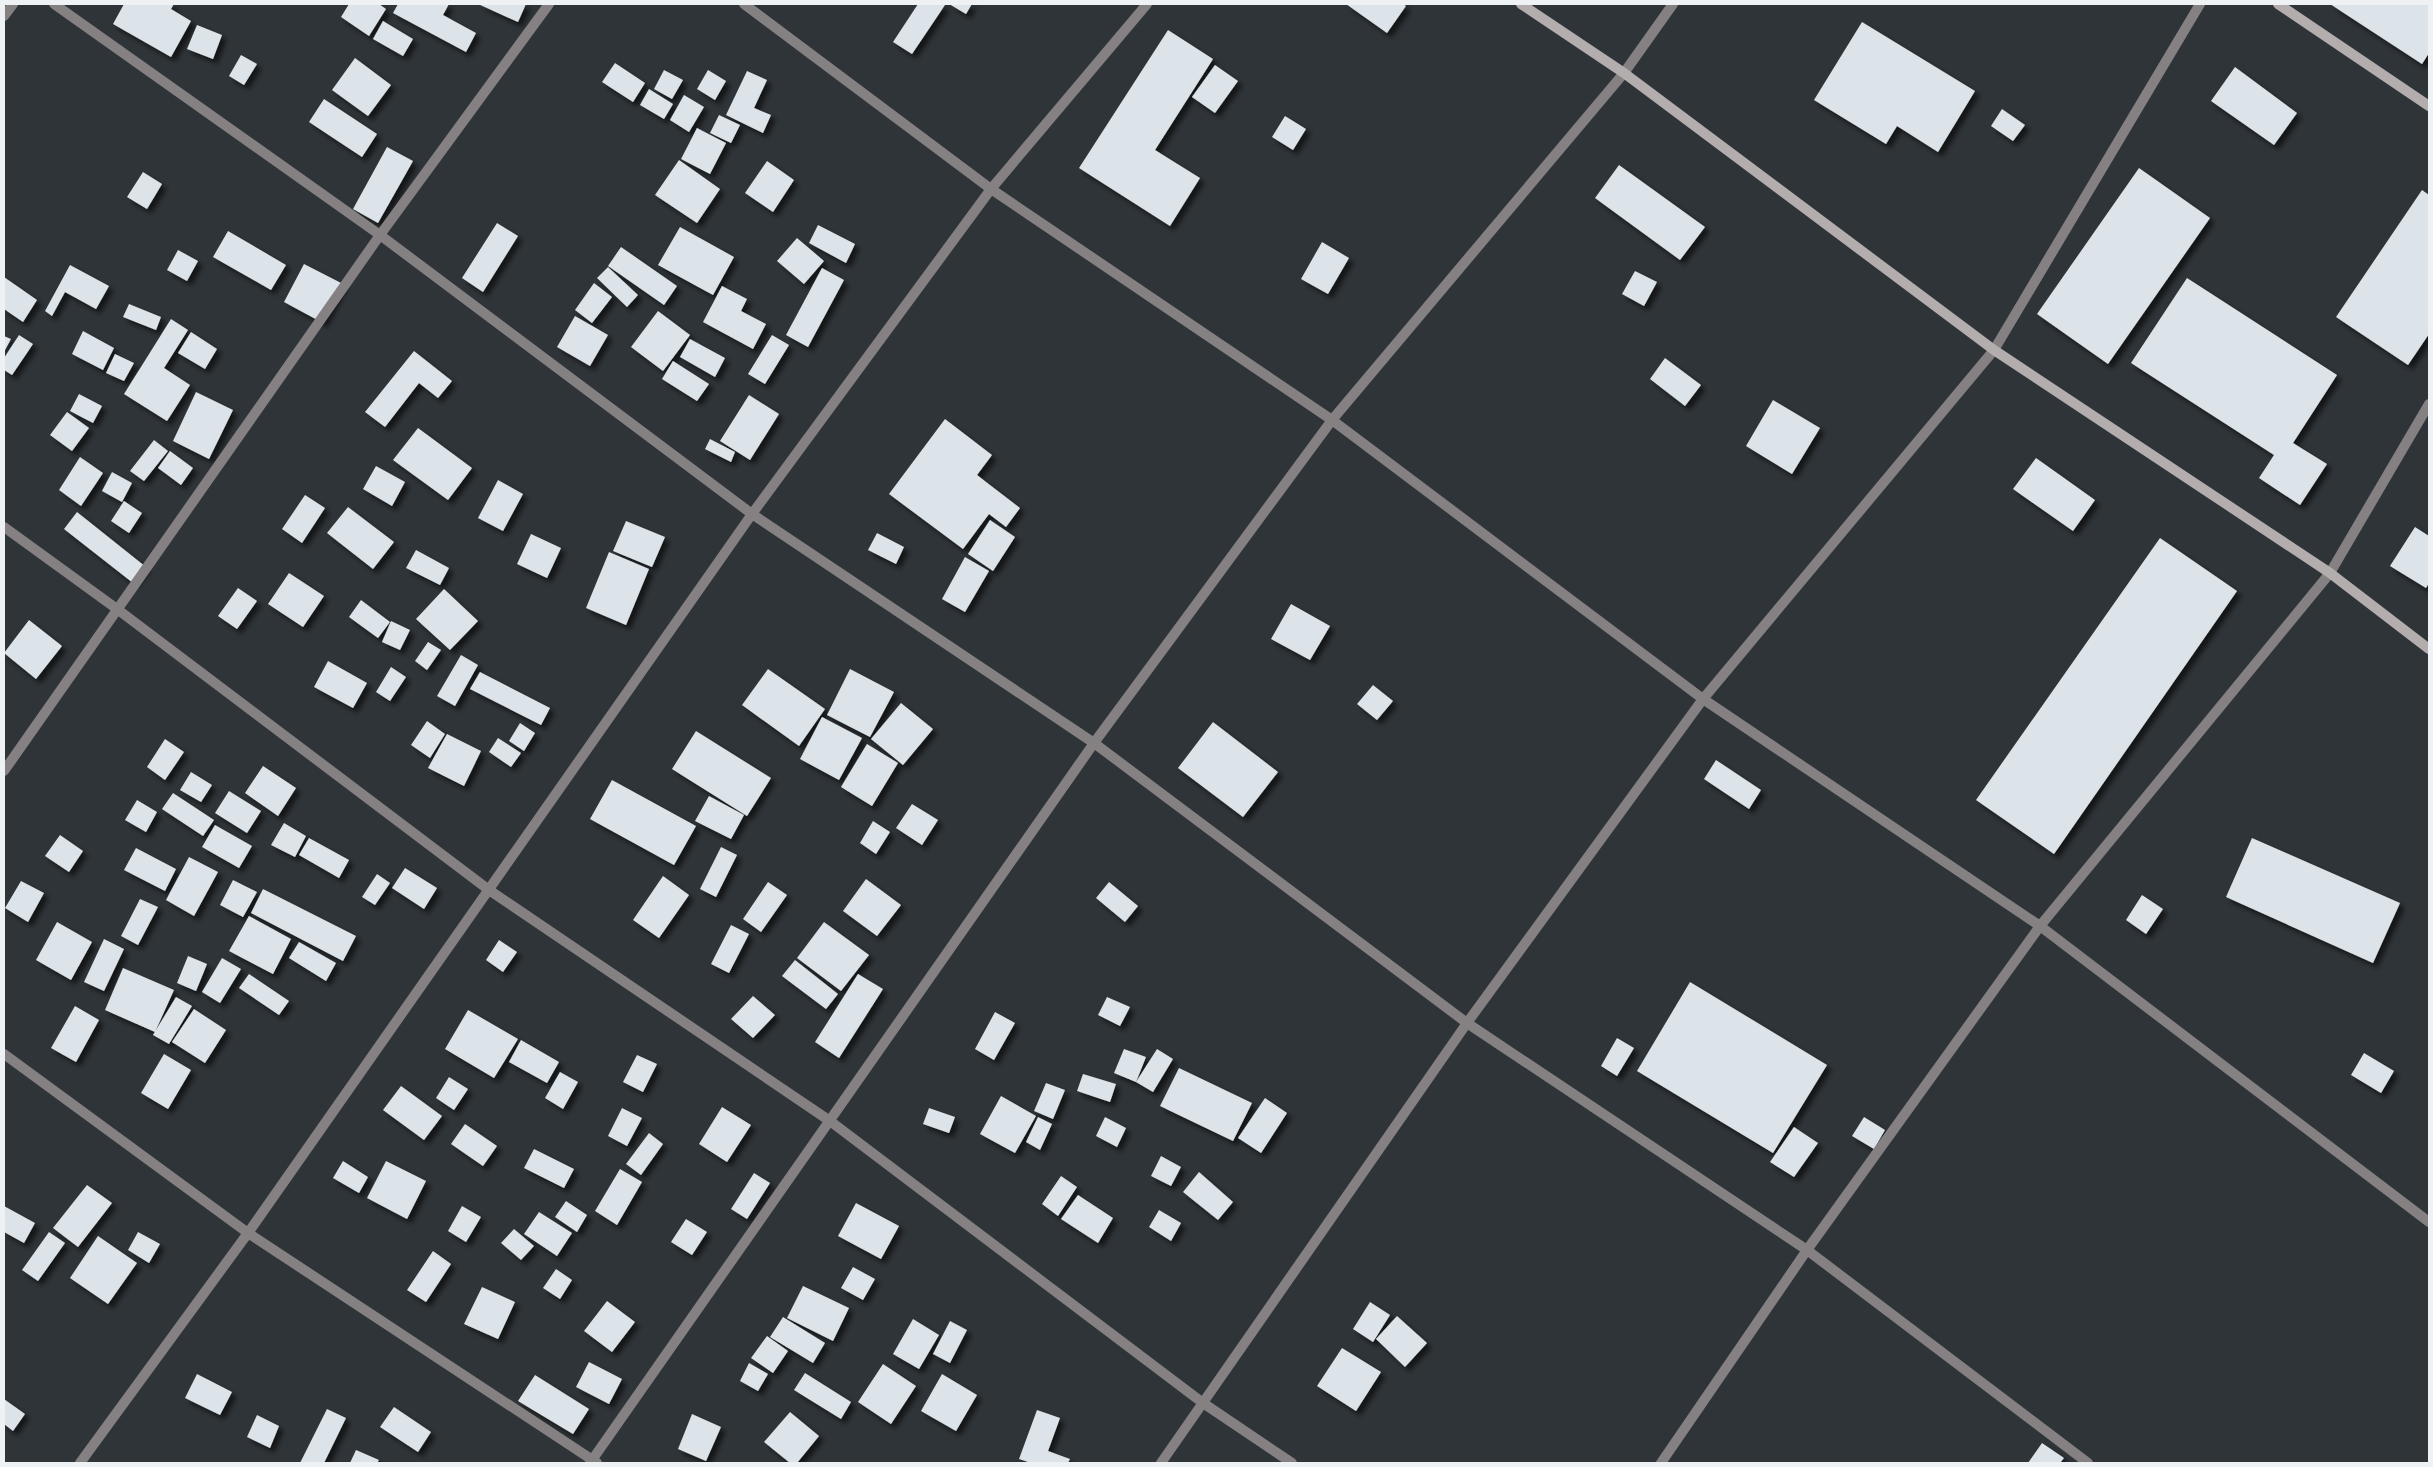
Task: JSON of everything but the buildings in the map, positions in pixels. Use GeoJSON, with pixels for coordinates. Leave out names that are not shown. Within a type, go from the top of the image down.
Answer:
{"type":"FeatureCollection","features":[{"type":"Feature","properties":{"kind":"street"},"geometry":{"type":"LineString","coordinates":[[4,16],[13,4]]}},
{"type":"Feature","properties":{"kind":"street"},"geometry":{"type":"LineString","coordinates":[[54,4],[380,235],[752,514],[1094,743],[1467,1023],[1807,1250],[2088,1463]]}},
{"type":"Feature","properties":{"kind":"street"},"geometry":{"type":"LineString","coordinates":[[4,771],[380,235],[550,4]]}},
{"type":"Feature","properties":{"kind":"street"},"geometry":{"type":"LineString","coordinates":[[744,4],[991,189],[1332,420],[1703,699],[2040,926],[2429,1222]]}},
{"type":"Feature","properties":{"kind":"street"},"geometry":{"type":"LineString","coordinates":[[80,1463],[248,1234],[752,514],[991,189],[1147,4]]}},
{"type":"Feature","properties":{"kind":"street"},"geometry":{"type":"LineString","coordinates":[[1521,4],[1624,73],[1994,350],[2330,574],[2429,648]]}},
{"type":"Feature","properties":{"kind":"street"},"geometry":{"type":"LineString","coordinates":[[4,1054],[248,1234],[593,1462],[1094,743],[1332,420],[1624,73],[1672,4]]}},
{"type":"Feature","properties":{"kind":"street"},"geometry":{"type":"LineString","coordinates":[[1161,1463],[1467,1023],[1703,699],[1994,350],[2200,4]]}},
{"type":"Feature","properties":{"kind":"street"},"geometry":{"type":"LineString","coordinates":[[2278,4],[2429,106]]}},
{"type":"Feature","properties":{"kind":"street"},"geometry":{"type":"LineString","coordinates":[[1661,1463],[1807,1250],[2040,926],[2330,574],[2429,404]]}},
{"type":"Feature","properties":{"kind":"street"},"geometry":{"type":"LineString","coordinates":[[4,527],[117,609],[489,890],[830,1121],[1203,1403],[1292,1463]]}}]}
